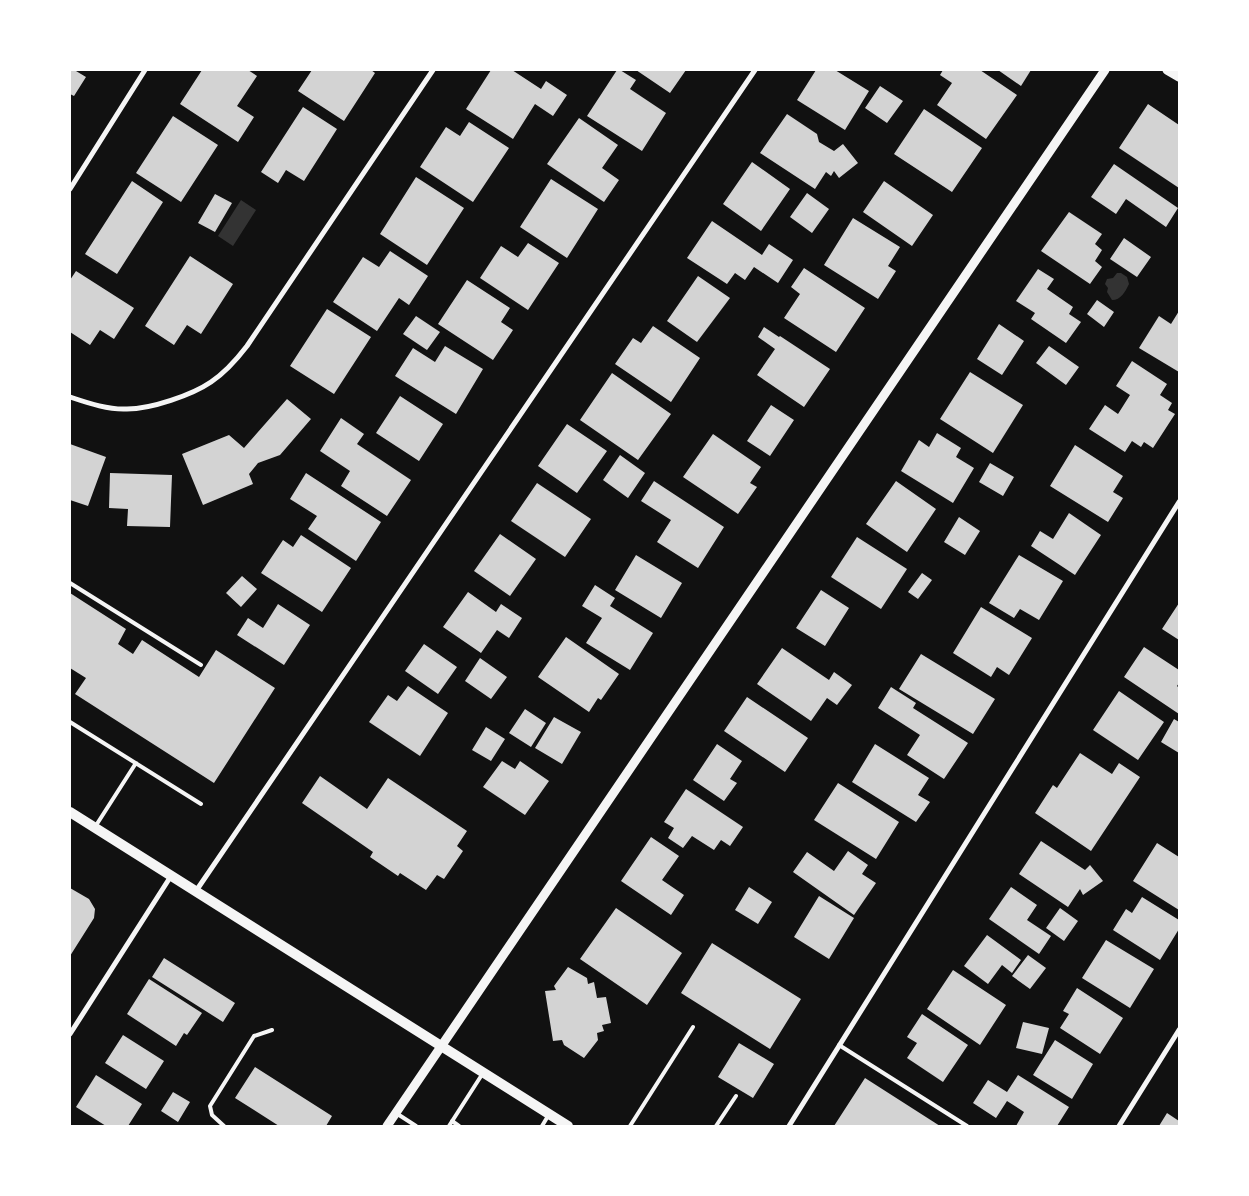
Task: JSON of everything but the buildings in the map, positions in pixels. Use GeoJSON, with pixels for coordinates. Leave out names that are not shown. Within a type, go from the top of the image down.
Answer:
{"type":"FeatureCollection","features":[{"type":"Feature","properties":{"kind":"main road"},"geometry":{"type":"LineString","coordinates":[[70,812],[568,1126]]}},
{"type":"Feature","properties":{"kind":"street"},"geometry":{"type":"LineString","coordinates":[[70,189],[145,70]]}},
{"type":"Feature","properties":{"kind":"street"},"geometry":{"type":"LineString","coordinates":[[70,397],[98,406],[127,410],[182,396],[211,382],[233,364],[433,70]]}},
{"type":"Feature","properties":{"kind":"street"},"geometry":{"type":"LineString","coordinates":[[196,892],[755,70]]}},
{"type":"Feature","properties":{"kind":"street"},"geometry":{"type":"LineString","coordinates":[[387,1126],[1105,70]]}},
{"type":"Feature","properties":{"kind":"street"},"geometry":{"type":"LineString","coordinates":[[1167,70],[1179,77]]}},
{"type":"Feature","properties":{"kind":"street"},"geometry":{"type":"LineString","coordinates":[[789,1126],[1179,502]]}},
{"type":"Feature","properties":{"kind":"street"},"geometry":{"type":"LineString","coordinates":[[70,1034],[171,876]]}},
{"type":"Feature","properties":{"kind":"street"},"geometry":{"type":"LineString","coordinates":[[1119,1126],[1179,1030]]}},
{"type":"Feature","properties":{"kind":"lane"},"geometry":{"type":"LineString","coordinates":[[70,582],[201,665]]}},
{"type":"Feature","properties":{"kind":"lane"},"geometry":{"type":"LineString","coordinates":[[70,722],[201,804]]}},
{"type":"Feature","properties":{"kind":"lane"},"geometry":{"type":"LineString","coordinates":[[94,828],[136,763]]}},
{"type":"Feature","properties":{"kind":"lane"},"geometry":{"type":"LineString","coordinates":[[630,1126],[693,1027]]}},
{"type":"Feature","properties":{"kind":"lane"},"geometry":{"type":"LineString","coordinates":[[224,1126],[212,1115],[210,1106],[254,1036],[272,1030]]}},
{"type":"Feature","properties":{"kind":"lane"},"geometry":{"type":"LineString","coordinates":[[839,1045],[967,1126]]}},
{"type":"Feature","properties":{"kind":"lane"},"geometry":{"type":"LineString","coordinates":[[449,1126],[483,1072]]}},
{"type":"Feature","properties":{"kind":"lane"},"geometry":{"type":"LineString","coordinates":[[716,1126],[736,1096]]}},
{"type":"Feature","properties":{"kind":"lane"},"geometry":{"type":"LineString","coordinates":[[396,1113],[416,1126]]}},
{"type":"Feature","properties":{"kind":"lane"},"geometry":{"type":"LineString","coordinates":[[542,1126],[550,1114]]}},
{"type":"Feature","properties":{"kind":"lane"},"geometry":{"type":"LineString","coordinates":[[452,1121],[459,1126]]}},
{"type":"Feature","properties":{"kind":"shaded area"},"geometry":{"type":"Polygon","coordinates":[[[241,200],[256,210],[233,246],[218,236],[241,200]]]}},
{"type":"Feature","properties":{"kind":"shaded area"},"geometry":{"type":"Polygon","coordinates":[[[1117,273],[1127,277],[1129,284],[1120,297],[1112,300],[1105,284],[1107,279],[1113,278],[1117,273]]]}}]}
